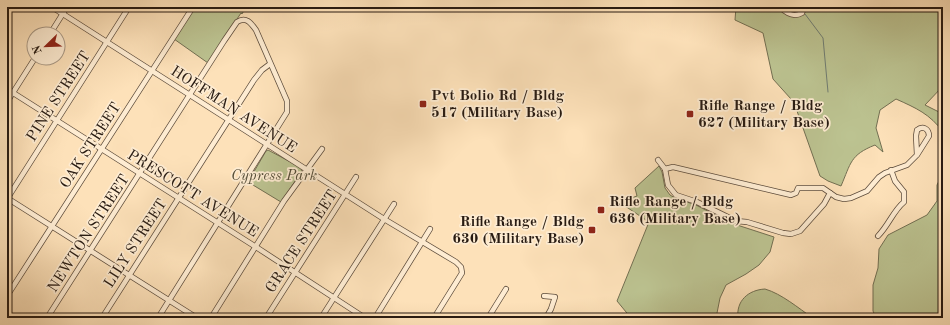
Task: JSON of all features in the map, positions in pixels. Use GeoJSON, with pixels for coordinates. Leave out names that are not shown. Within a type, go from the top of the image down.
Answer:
{"type":"FeatureCollection","features":[{"type":"Feature","properties":{"kind":"street","name":"HOFFMAN AVENUE"},"geometry":{"type":"LineString","coordinates":[[52,7],[384,219],[456,262],[462,270],[461,275],[434,318]]}},
{"type":"Feature","properties":{"kind":"street"},"geometry":{"type":"LineString","coordinates":[[55,26],[67,7]]}},
{"type":"Feature","properties":{"kind":"street","name":"PINE STREET"},"geometry":{"type":"LineString","coordinates":[[7,198],[130,7]]}},
{"type":"Feature","properties":{"kind":"street","name":"OAK STREET"},"geometry":{"type":"LineString","coordinates":[[7,296],[151,70],[193,7]]}},
{"type":"Feature","properties":{"kind":"street"},"geometry":{"type":"LineString","coordinates":[[780,7],[787,13],[796,16],[802,13],[804,7]]}},
{"type":"Feature","properties":{"kind":"street","name":"NEWTON STREET"},"geometry":{"type":"LineString","coordinates":[[47,318],[224,41],[240,20],[246,20],[252,24],[270,64]]}},
{"type":"Feature","properties":{"kind":"street"},"geometry":{"type":"LineString","coordinates":[[158,318],[268,145],[287,112],[288,106],[285,97],[270,64]]}},
{"type":"Feature","properties":{"kind":"street","name":"LILY STREET"},"geometry":{"type":"LineString","coordinates":[[102,318],[254,80],[262,70],[270,64]]}},
{"type":"Feature","properties":{"kind":"street"},"geometry":{"type":"LineString","coordinates":[[7,102],[30,66]]}},
{"type":"Feature","properties":{"kind":"street","name":"PRESCOTT AVENUE"},"geometry":{"type":"LineString","coordinates":[[7,89],[365,318]]}},
{"type":"Feature","properties":{"kind":"street"},"geometry":{"type":"LineString","coordinates":[[665,169],[673,167],[791,195],[796,193],[798,188],[823,188],[836,197],[844,199],[857,196],[870,189],[882,174],[907,165],[917,155],[929,136],[926,128],[919,128],[916,132],[917,155]]}},
{"type":"Feature","properties":{"kind":"street"},"geometry":{"type":"LineString","coordinates":[[211,318],[284,202],[322,149]]}},
{"type":"Feature","properties":{"kind":"street"},"geometry":{"type":"LineString","coordinates":[[658,160],[665,169],[668,185],[676,195],[697,202],[736,221],[747,222],[783,234],[791,234],[800,230],[824,204],[830,193]]}},
{"type":"Feature","properties":{"kind":"street"},"geometry":{"type":"LineString","coordinates":[[878,236],[890,222],[898,206],[904,202],[904,192],[894,181],[891,170]]}},
{"type":"Feature","properties":{"kind":"street","name":"GRACE STREET"},"geometry":{"type":"LineString","coordinates":[[266,318],[356,177]]}},
{"type":"Feature","properties":{"kind":"street"},"geometry":{"type":"LineString","coordinates":[[7,198],[197,318]]}},
{"type":"Feature","properties":{"kind":"street"},"geometry":{"type":"LineString","coordinates":[[321,318],[394,204]]}},
{"type":"Feature","properties":{"kind":"street"},"geometry":{"type":"LineString","coordinates":[[375,318],[430,229]]}},
{"type":"Feature","properties":{"kind":"street"},"geometry":{"type":"LineString","coordinates":[[488,318],[506,289]]}},
{"type":"Feature","properties":{"kind":"street"},"geometry":{"type":"LineString","coordinates":[[544,296],[555,297],[546,318]]}},
{"type":"Feature","properties":{"kind":"green space"},"geometry":{"type":"Polygon","coordinates":[[[195,7],[246,7],[208,63],[174,39],[195,7]]]}},
{"type":"Feature","properties":{"kind":"green space"},"geometry":{"type":"Polygon","coordinates":[[[736,7],[943,7],[943,86],[925,105],[943,114],[943,132],[928,116],[896,99],[880,110],[876,128],[883,152],[875,145],[856,156],[852,161],[841,186],[828,181],[820,176],[797,111],[791,99],[773,79],[763,33],[735,20],[736,7]]]}},
{"type":"Feature","properties":{"kind":"green space","name":"Cypress Park"},"geometry":{"type":"Polygon","coordinates":[[[268,150],[300,167],[302,171],[281,202],[248,182],[268,150]]]}},
{"type":"Feature","properties":{"kind":"green space"},"geometry":{"type":"Polygon","coordinates":[[[659,166],[662,172],[665,188],[670,195],[696,205],[731,223],[774,237],[770,252],[759,265],[726,285],[720,298],[716,318],[631,318],[617,301],[649,222],[625,206],[626,200],[637,196],[635,188],[659,166]]]}},
{"type":"Feature","properties":{"kind":"green space"},"geometry":{"type":"Polygon","coordinates":[[[943,173],[943,318],[876,318],[873,311],[873,285],[878,268],[879,249],[888,235],[927,215],[937,201],[937,185],[943,173]]]}},
{"type":"Feature","properties":{"kind":"green space"},"geometry":{"type":"Polygon","coordinates":[[[765,289],[784,298],[813,318],[738,318],[739,306],[744,298],[748,294],[765,289]]]}},
{"type":"Feature","properties":{"kind":"waterway"},"geometry":{"type":"LineString","coordinates":[[805,14],[823,38],[828,92]]}},
{"type":"Feature","properties":{"kind":"place","name":"Pvt Bolio Rd / Bldg 517 (Military Base)"},"geometry":{"type":"Point","coordinates":[423,104]}},
{"type":"Feature","properties":{"kind":"place","name":"Rifle Range / Bldg 627 (Military Base)"},"geometry":{"type":"Point","coordinates":[690,114]}},
{"type":"Feature","properties":{"kind":"place","name":"Rifle Range / Bldg 636 (Military Base)"},"geometry":{"type":"Point","coordinates":[601,210]}},
{"type":"Feature","properties":{"kind":"place","name":"Rifle Range / Bldg 630 (Military Base)"},"geometry":{"type":"Point","coordinates":[592,230]}}]}
